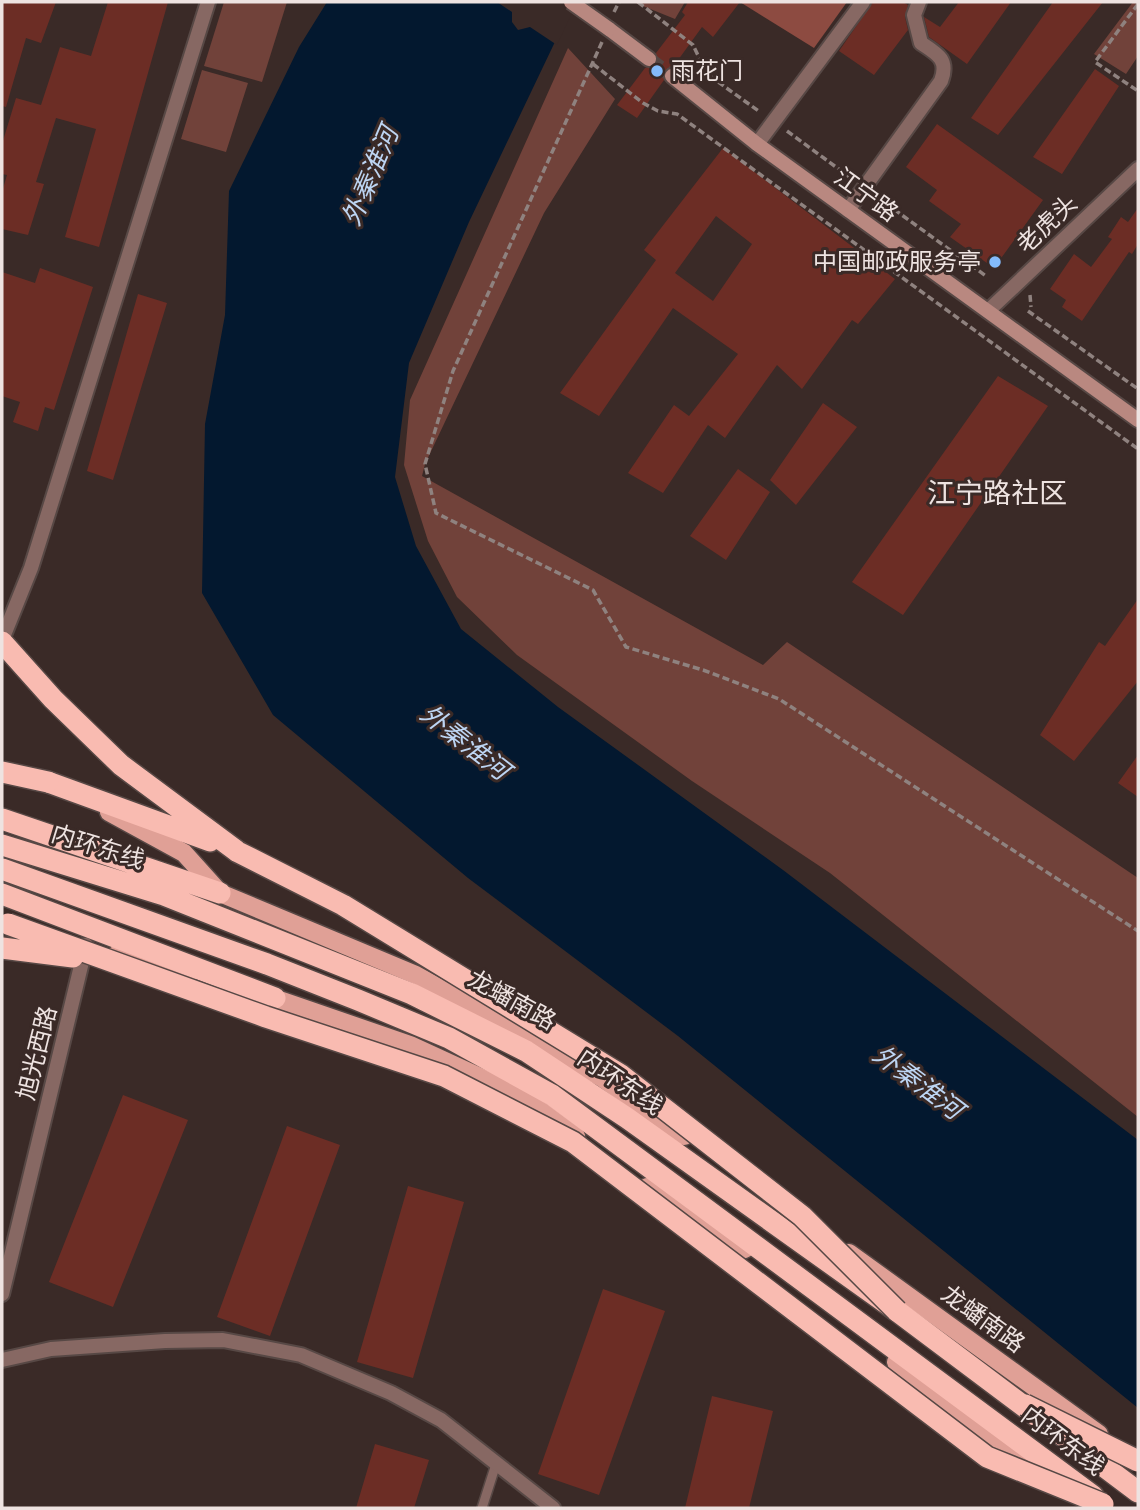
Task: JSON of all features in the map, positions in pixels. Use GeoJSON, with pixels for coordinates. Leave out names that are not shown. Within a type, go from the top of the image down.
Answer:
{"type":"FeatureCollection","features":[{"type":"Feature","properties":{"kind":"highway"},"geometry":{"type":"LineString","coordinates":[[2,641],[52,699],[121,765],[238,852]]}},
{"type":"Feature","properties":{"kind":"highway"},"geometry":{"type":"LineString","coordinates":[[2,772],[48,782],[125,807],[238,852],[343,905],[621,1074],[802,1216],[897,1311]]}},
{"type":"Feature","properties":{"kind":"highway"},"geometry":{"type":"LineString","coordinates":[[2,819],[220,893]]}},
{"type":"Feature","properties":{"kind":"highway","name":"内环东线"},"geometry":{"type":"LineString","coordinates":[[2,845],[164,895],[412,994],[526,1051],[627,1118],[897,1311],[1138,1492]]}},
{"type":"Feature","properties":{"kind":"highway","name":"内环东线"},"geometry":{"type":"LineString","coordinates":[[2,869],[267,964],[358,1000],[449,1038],[552,1095],[1101,1507]]}},
{"type":"Feature","properties":{"kind":"highway"},"geometry":{"type":"LineString","coordinates":[[2,894],[275,998]]}},
{"type":"Feature","properties":{"kind":"highway"},"geometry":{"type":"LineString","coordinates":[[2,923],[444,1076],[573,1142],[987,1457],[1101,1507]]}},
{"type":"Feature","properties":{"kind":"highway"},"geometry":{"type":"LineString","coordinates":[[2,948],[110,962]]}},
{"type":"Feature","properties":{"kind":"highway"},"geometry":{"type":"LineString","coordinates":[[1025,1405],[1138,1462]]}},
{"type":"Feature","properties":{"kind":"main road","name":"龙蟠南路"},"geometry":{"type":"LineString","coordinates":[[2,761],[106,810],[184,853],[220,893],[416,975],[602,1078],[972,1340],[1138,1462]]}},
{"type":"Feature","properties":{"kind":"main road"},"geometry":{"type":"LineString","coordinates":[[2,923],[275,998],[410,1045],[521,1097],[662,1198],[751,1252],[1101,1507]]}},
{"type":"Feature","properties":{"kind":"street"},"geometry":{"type":"LineString","coordinates":[[2,641],[31,568],[208,2]]}},
{"type":"Feature","properties":{"kind":"street"},"geometry":{"type":"LineString","coordinates":[[571,2],[606,34],[649,59]]}},
{"type":"Feature","properties":{"kind":"street"},"geometry":{"type":"LineString","coordinates":[[757,144],[863,2]]}},
{"type":"Feature","properties":{"kind":"street"},"geometry":{"type":"LineString","coordinates":[[848,210],[941,81],[946,69],[942,57],[921,43],[914,15],[919,2]]}},
{"type":"Feature","properties":{"kind":"street","name":"江宁路"},"geometry":{"type":"LineString","coordinates":[[672,76],[757,144],[1138,420]]}},
{"type":"Feature","properties":{"kind":"street","name":"老虎头"},"geometry":{"type":"LineString","coordinates":[[988,312],[1138,169]]}},
{"type":"Feature","properties":{"kind":"street","name":"旭光西路"},"geometry":{"type":"LineString","coordinates":[[2,1294],[86,946]]}},
{"type":"Feature","properties":{"kind":"street"},"geometry":{"type":"LineString","coordinates":[[2,1360],[51,1349],[223,1340],[301,1355],[391,1393],[441,1420],[552,1508]]}},
{"type":"Feature","properties":{"kind":"lane"},"geometry":{"type":"LineString","coordinates":[[482,1508],[496,1464]]}},
{"type":"Feature","properties":{"kind":"path"},"geometry":{"type":"LineString","coordinates":[[614,14],[619,2]]}},
{"type":"Feature","properties":{"kind":"path"},"geometry":{"type":"LineString","coordinates":[[638,2],[693,46],[707,74],[986,275]]}},
{"type":"Feature","properties":{"kind":"path"},"geometry":{"type":"LineString","coordinates":[[1138,4],[1095,62],[1138,91]]}},
{"type":"Feature","properties":{"kind":"path"},"geometry":{"type":"LineString","coordinates":[[606,34],[453,371],[425,464],[436,513],[593,590],[626,647],[703,670],[779,699],[1138,931]]}},
{"type":"Feature","properties":{"kind":"path"},"geometry":{"type":"LineString","coordinates":[[593,64],[643,103],[658,111],[677,114],[1138,449]]}},
{"type":"Feature","properties":{"kind":"path"},"geometry":{"type":"LineString","coordinates":[[1028,311],[1138,389]]}},
{"type":"Feature","properties":{"kind":"shaded area"},"geometry":{"type":"Polygon","coordinates":[[[224,2],[287,2],[262,82],[204,66],[224,2]]]}},
{"type":"Feature","properties":{"kind":"shaded area"},"geometry":{"type":"Polygon","coordinates":[[[633,2],[685,2],[675,19],[633,2]]]}},
{"type":"Feature","properties":{"kind":"shaded area"},"geometry":{"type":"Polygon","coordinates":[[[740,2],[847,2],[814,48],[740,2]]]}},
{"type":"Feature","properties":{"kind":"shaded area"},"geometry":{"type":"Polygon","coordinates":[[[1133,2],[1138,2],[1138,56],[1126,74],[1094,54],[1133,2]]]}},
{"type":"Feature","properties":{"kind":"shaded area"},"geometry":{"type":"Polygon","coordinates":[[[568,48],[615,99],[544,213],[425,464],[422,476],[763,665],[787,642],[1138,878],[1138,1117],[830,873],[692,781],[517,655],[457,597],[428,541],[404,465],[410,400],[568,48]]]}},
{"type":"Feature","properties":{"kind":"shaded area"},"geometry":{"type":"Polygon","coordinates":[[[202,70],[248,83],[226,152],[181,139],[202,70]]]}},
{"type":"Feature","properties":{"kind":"water","name":"外秦淮河"},"geometry":{"type":"Polygon","coordinates":[[[327,2],[574,2],[469,222],[409,363],[395,477],[416,546],[461,629],[558,707],[783,870],[1138,1140],[1138,1408],[678,1036],[468,878],[273,715],[202,593],[205,424],[225,315],[229,191],[299,47],[327,2]]]}},
{"type":"Feature","properties":{"kind":"pier"},"geometry":{"type":"Polygon","coordinates":[[[497,2],[577,2],[557,45],[530,27],[518,30],[512,22],[512,12],[497,2]]]}},
{"type":"Feature","properties":{"kind":"building"},"geometry":{"type":"Polygon","coordinates":[[[2,2],[56,2],[41,43],[26,38],[6,107],[2,106],[2,2]]]}},
{"type":"Feature","properties":{"kind":"building"},"geometry":{"type":"Polygon","coordinates":[[[108,2],[168,2],[99,247],[65,237],[96,129],[56,118],[36,182],[44,184],[28,235],[2,229],[2,192],[7,175],[2,174],[2,144],[16,98],[41,105],[60,47],[91,56],[108,2]]]}},
{"type":"Feature","properties":{"kind":"building","name":"雨花门"},"geometry":{"type":"Polygon","coordinates":[[[688,2],[740,2],[713,37],[702,27],[673,67],[664,71],[664,80],[637,118],[617,105],[645,68],[657,64],[656,53],[685,15],[682,12],[688,2]]]}},
{"type":"Feature","properties":{"kind":"building"},"geometry":{"type":"Polygon","coordinates":[[[873,2],[903,2],[908,5],[905,17],[908,30],[874,75],[839,51],[873,2]]]}},
{"type":"Feature","properties":{"kind":"building"},"geometry":{"type":"Polygon","coordinates":[[[959,2],[1011,2],[967,64],[929,37],[924,17],[940,27],[959,2]]]}},
{"type":"Feature","properties":{"kind":"building"},"geometry":{"type":"Polygon","coordinates":[[[1053,2],[1103,2],[998,135],[971,118],[1053,2]]]}},
{"type":"Feature","properties":{"kind":"building"},"geometry":{"type":"Polygon","coordinates":[[[1095,69],[1119,86],[1062,174],[1033,157],[1095,69]]]}},
{"type":"Feature","properties":{"kind":"building"},"geometry":{"type":"Polygon","coordinates":[[[937,124],[1043,200],[994,268],[950,237],[961,224],[929,201],[937,190],[906,167],[937,124]]]}},
{"type":"Feature","properties":{"kind":"building"},"geometry":{"type":"Polygon","coordinates":[[[723,148],[895,279],[858,324],[852,320],[802,389],[777,365],[725,438],[708,425],[663,493],[628,473],[674,405],[689,416],[738,354],[673,308],[599,416],[560,393],[656,260],[644,250],[723,148]],[[716,216],[675,273],[713,301],[752,244],[716,216]]]}},
{"type":"Feature","properties":{"kind":"building"},"geometry":{"type":"Polygon","coordinates":[[[1138,208],[1138,244],[1132,254],[1129,252],[1082,321],[1062,307],[1066,300],[1050,289],[1074,254],[1091,267],[1112,239],[1108,237],[1121,217],[1128,222],[1138,208]]]}},
{"type":"Feature","properties":{"kind":"building"},"geometry":{"type":"Polygon","coordinates":[[[40,268],[93,287],[54,410],[45,407],[38,431],[13,422],[20,402],[2,396],[2,272],[35,283],[40,268]]]}},
{"type":"Feature","properties":{"kind":"building"},"geometry":{"type":"Polygon","coordinates":[[[138,294],[167,303],[113,480],[87,471],[138,294]]]}},
{"type":"Feature","properties":{"kind":"building"},"geometry":{"type":"Polygon","coordinates":[[[998,376],[1048,406],[903,615],[852,582],[998,376]]]}},
{"type":"Feature","properties":{"kind":"building"},"geometry":{"type":"Polygon","coordinates":[[[823,403],[857,427],[796,505],[770,480],[823,403]]]}},
{"type":"Feature","properties":{"kind":"building"},"geometry":{"type":"Polygon","coordinates":[[[738,469],[770,492],[726,560],[690,536],[738,469]]]}},
{"type":"Feature","properties":{"kind":"building"},"geometry":{"type":"Polygon","coordinates":[[[1138,599],[1138,681],[1074,761],[1040,735],[1099,642],[1105,646],[1138,599]]]}},
{"type":"Feature","properties":{"kind":"building"},"geometry":{"type":"Polygon","coordinates":[[[1138,755],[1138,797],[1118,783],[1138,755]]]}},
{"type":"Feature","properties":{"kind":"building"},"geometry":{"type":"Polygon","coordinates":[[[123,1095],[188,1120],[113,1307],[49,1282],[123,1095]]]}},
{"type":"Feature","properties":{"kind":"building"},"geometry":{"type":"Polygon","coordinates":[[[287,1126],[340,1145],[270,1336],[217,1317],[287,1126]]]}},
{"type":"Feature","properties":{"kind":"building"},"geometry":{"type":"Polygon","coordinates":[[[408,1186],[464,1202],[413,1378],[357,1362],[408,1186]]]}},
{"type":"Feature","properties":{"kind":"building"},"geometry":{"type":"Polygon","coordinates":[[[603,1289],[665,1311],[599,1495],[538,1474],[603,1289]]]}},
{"type":"Feature","properties":{"kind":"building"},"geometry":{"type":"Polygon","coordinates":[[[712,1396],[773,1411],[749,1508],[685,1508],[712,1396]]]}},
{"type":"Feature","properties":{"kind":"building"},"geometry":{"type":"Polygon","coordinates":[[[375,1444],[429,1460],[414,1508],[356,1508],[375,1444]]]}},
{"type":"Feature","properties":{"kind":"tunnel"},"geometry":{"type":"LineString","coordinates":[[649,59],[672,76]]}},
{"type":"Feature","properties":{"kind":"place","name":"雨花门"},"geometry":{"type":"Point","coordinates":[657,71]}},
{"type":"Feature","properties":{"kind":"place","name":"中国邮政服务亭"},"geometry":{"type":"Point","coordinates":[995,262]}},
{"type":"Feature","properties":{"kind":"district","name":"江宁路社区"},"geometry":{"type":"Point","coordinates":[997,493]}}]}
